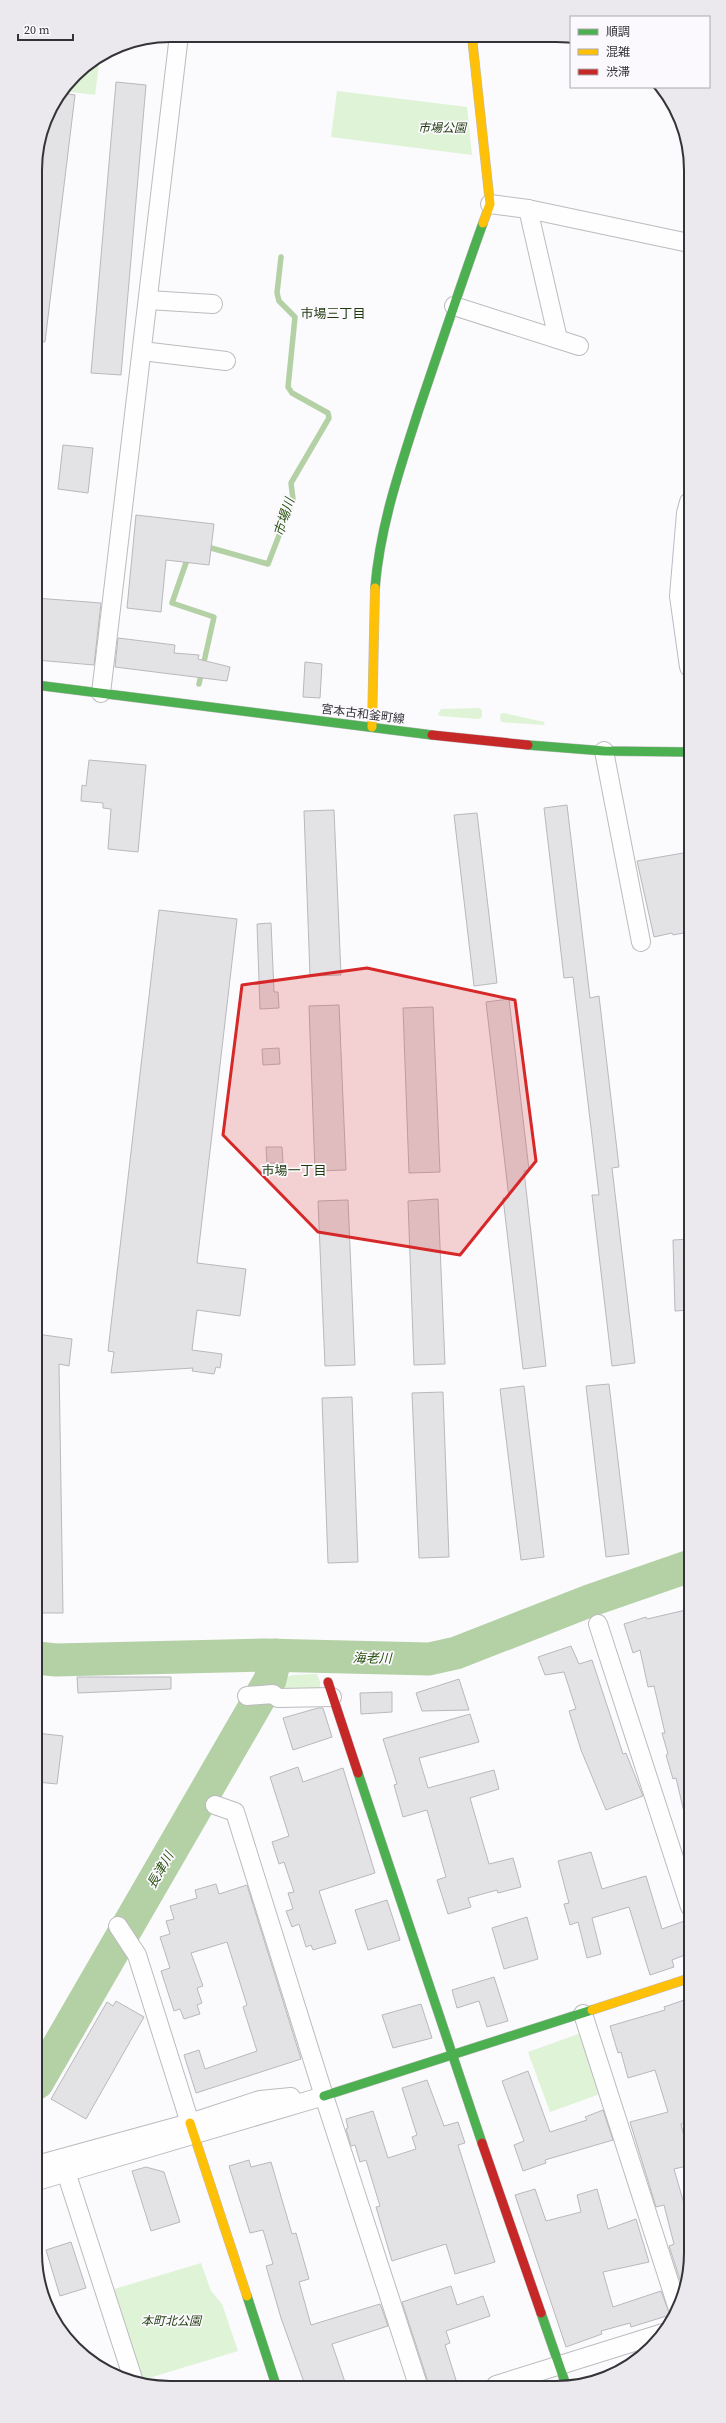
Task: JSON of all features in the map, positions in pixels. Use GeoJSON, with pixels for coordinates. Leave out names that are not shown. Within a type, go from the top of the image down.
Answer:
{"type":"FeatureCollection","features":[{"type":"Feature","properties":{"kind":"street"},"geometry":{"type":"LineString","coordinates":[[101,693],[178,42]]}},
{"type":"Feature","properties":{"kind":"street"},"geometry":{"type":"LineString","coordinates":[[372,727],[373,610],[377,563],[394,483],[490,204],[473,42]]}},
{"type":"Feature","properties":{"kind":"street"},"geometry":{"type":"LineString","coordinates":[[490,204],[528,209],[684,243]]}},
{"type":"Feature","properties":{"kind":"street"},"geometry":{"type":"LineString","coordinates":[[528,209],[558,339]]}},
{"type":"Feature","properties":{"kind":"street"},"geometry":{"type":"LineString","coordinates":[[148,300],[213,304]]}},
{"type":"Feature","properties":{"kind":"street"},"geometry":{"type":"LineString","coordinates":[[454,306],[579,346]]}},
{"type":"Feature","properties":{"kind":"street"},"geometry":{"type":"LineString","coordinates":[[142,351],[226,361]]}},
{"type":"Feature","properties":{"kind":"street"},"geometry":{"type":"LineString","coordinates":[[684,537],[679,596],[684,632]]}},
{"type":"Feature","properties":{"kind":"street","name":"宮本古和釜町線"},"geometry":{"type":"LineString","coordinates":[[42,686],[486,742],[604,751],[684,752]]}},
{"type":"Feature","properties":{"kind":"street"},"geometry":{"type":"LineString","coordinates":[[604,751],[641,942]]}},
{"type":"Feature","properties":{"kind":"street"},"geometry":{"type":"LineString","coordinates":[[598,1624],[684,1889]]}},
{"type":"Feature","properties":{"kind":"street"},"geometry":{"type":"LineString","coordinates":[[249,1696],[273,1694],[278,1698],[330,1689],[451,2056],[565,2381]]}},
{"type":"Feature","properties":{"kind":"street"},"geometry":{"type":"LineString","coordinates":[[215,1805],[235,1812],[324,2096],[417,2381]]}},
{"type":"Feature","properties":{"kind":"street"},"geometry":{"type":"LineString","coordinates":[[118,1926],[129,1940],[137,1955],[275,2381]]}},
{"type":"Feature","properties":{"kind":"street"},"geometry":{"type":"LineString","coordinates":[[42,2164],[192,2129],[324,2096],[583,2014],[684,1980]]}},
{"type":"Feature","properties":{"kind":"street"},"geometry":{"type":"LineString","coordinates":[[583,2014],[675,2299]]}},
{"type":"Feature","properties":{"kind":"street"},"geometry":{"type":"LineString","coordinates":[[42,2180],[192,2129]]}},
{"type":"Feature","properties":{"kind":"street"},"geometry":{"type":"LineString","coordinates":[[66,2172],[132,2375]]}},
{"type":"Feature","properties":{"kind":"street"},"geometry":{"type":"LineString","coordinates":[[508,2381],[653,2336]]}},
{"type":"Feature","properties":{"kind":"highlighted area"},"geometry":{"type":"Polygon","coordinates":[[[367,968],[515,1000],[536,1161],[460,1255],[318,1232],[223,1135],[242,985],[367,968]]]}},
{"type":"Feature","properties":{"kind":"green space"},"geometry":{"type":"Polygon","coordinates":[[[99,64],[95,95],[69,92],[86,74],[99,64]]]}},
{"type":"Feature","properties":{"kind":"green space","name":"市場公園"},"geometry":{"type":"Polygon","coordinates":[[[337,91],[467,107],[472,155],[331,137],[337,91]]]}},
{"type":"Feature","properties":{"kind":"green space"},"geometry":{"type":"Polygon","coordinates":[[[479,708],[482,710],[482,717],[479,719],[440,716],[438,714],[441,709],[479,708]]]}},
{"type":"Feature","properties":{"kind":"green space"},"geometry":{"type":"Polygon","coordinates":[[[504,713],[545,723],[543,725],[501,722],[500,714],[504,713]]]}},
{"type":"Feature","properties":{"kind":"green space"},"geometry":{"type":"Polygon","coordinates":[[[317,1674],[320,1682],[320,1692],[288,1693],[278,1686],[282,1678],[293,1675],[317,1674]]]}},
{"type":"Feature","properties":{"kind":"green space"},"geometry":{"type":"Polygon","coordinates":[[[581,2033],[603,2093],[550,2112],[528,2052],[581,2033]]]}},
{"type":"Feature","properties":{"kind":"green space","name":"本町北公園"},"geometry":{"type":"Polygon","coordinates":[[[201,2263],[211,2291],[222,2304],[238,2351],[145,2379],[138,2377],[111,2290],[201,2263]]]}},
{"type":"Feature","properties":{"kind":"building"},"geometry":{"type":"Polygon","coordinates":[[[116,82],[146,85],[121,375],[91,373],[116,82]]]}},
{"type":"Feature","properties":{"kind":"building"},"geometry":{"type":"Polygon","coordinates":[[[68,94],[75,95],[45,342],[42,342],[42,162],[44,145],[49,129],[55,114],[68,94]]]}},
{"type":"Feature","properties":{"kind":"building"},"geometry":{"type":"Polygon","coordinates":[[[63,445],[93,448],[88,493],[58,489],[63,445]]]}},
{"type":"Feature","properties":{"kind":"building"},"geometry":{"type":"Polygon","coordinates":[[[136,515],[214,524],[209,565],[166,560],[161,612],[127,608],[136,515]]]}},
{"type":"Feature","properties":{"kind":"building"},"geometry":{"type":"Polygon","coordinates":[[[42,598],[101,603],[94,665],[42,661],[42,598]]]}},
{"type":"Feature","properties":{"kind":"building"},"geometry":{"type":"Polygon","coordinates":[[[118,638],[175,645],[174,653],[199,655],[198,659],[230,667],[227,681],[115,667],[118,638]]]}},
{"type":"Feature","properties":{"kind":"building"},"geometry":{"type":"Polygon","coordinates":[[[305,662],[322,664],[320,698],[303,697],[305,662]]]}},
{"type":"Feature","properties":{"kind":"building"},"geometry":{"type":"Polygon","coordinates":[[[89,760],[146,765],[138,852],[108,849],[111,809],[103,808],[103,803],[81,801],[82,785],[86,786],[89,760]]]}},
{"type":"Feature","properties":{"kind":"building"},"geometry":{"type":"Polygon","coordinates":[[[567,805],[590,998],[599,996],[619,1167],[612,1168],[635,1363],[612,1366],[592,1195],[599,1195],[573,977],[564,978],[544,808],[567,805]]]}},
{"type":"Feature","properties":{"kind":"building"},"geometry":{"type":"Polygon","coordinates":[[[334,810],[341,975],[310,976],[304,811],[334,810]]]}},
{"type":"Feature","properties":{"kind":"building"},"geometry":{"type":"Polygon","coordinates":[[[477,813],[497,983],[474,986],[454,815],[477,813]]]}},
{"type":"Feature","properties":{"kind":"building"},"geometry":{"type":"Polygon","coordinates":[[[684,853],[684,933],[673,935],[672,933],[654,937],[637,861],[684,853]]]}},
{"type":"Feature","properties":{"kind":"building"},"geometry":{"type":"Polygon","coordinates":[[[159,910],[237,919],[197,1263],[246,1269],[240,1316],[197,1310],[192,1350],[222,1354],[220,1368],[216,1367],[214,1374],[192,1371],[193,1368],[111,1373],[114,1352],[108,1351],[159,910]]]}},
{"type":"Feature","properties":{"kind":"building"},"geometry":{"type":"Polygon","coordinates":[[[271,923],[274,992],[278,992],[279,1008],[260,1009],[257,924],[271,923]]]}},
{"type":"Feature","properties":{"kind":"building"},"geometry":{"type":"Polygon","coordinates":[[[509,999],[529,1170],[524,1171],[546,1366],[523,1369],[503,1198],[509,1198],[486,1002],[509,999]]]}},
{"type":"Feature","properties":{"kind":"building"},"geometry":{"type":"Polygon","coordinates":[[[339,1005],[346,1170],[315,1171],[309,1006],[339,1005]]]}},
{"type":"Feature","properties":{"kind":"building"},"geometry":{"type":"Polygon","coordinates":[[[433,1007],[440,1172],[409,1173],[403,1008],[433,1007]]]}},
{"type":"Feature","properties":{"kind":"building"},"geometry":{"type":"Polygon","coordinates":[[[279,1048],[280,1064],[263,1065],[262,1049],[279,1048]]]}},
{"type":"Feature","properties":{"kind":"building"},"geometry":{"type":"Polygon","coordinates":[[[266,1147],[282,1147],[283,1163],[267,1163],[266,1147]]]}},
{"type":"Feature","properties":{"kind":"building"},"geometry":{"type":"Polygon","coordinates":[[[438,1199],[445,1364],[414,1365],[408,1201],[438,1199]]]}},
{"type":"Feature","properties":{"kind":"building"},"geometry":{"type":"Polygon","coordinates":[[[348,1200],[355,1365],[325,1366],[318,1201],[348,1200]]]}},
{"type":"Feature","properties":{"kind":"building"},"geometry":{"type":"Polygon","coordinates":[[[684,1239],[684,1310],[675,1311],[673,1240],[684,1239]]]}},
{"type":"Feature","properties":{"kind":"building"},"geometry":{"type":"Polygon","coordinates":[[[42,1335],[72,1339],[69,1366],[59,1364],[63,1613],[42,1613],[42,1335]]]}},
{"type":"Feature","properties":{"kind":"building"},"geometry":{"type":"Polygon","coordinates":[[[609,1384],[629,1554],[606,1557],[586,1386],[609,1384]]]}},
{"type":"Feature","properties":{"kind":"building"},"geometry":{"type":"Polygon","coordinates":[[[524,1386],[544,1557],[521,1560],[500,1389],[524,1386]]]}},
{"type":"Feature","properties":{"kind":"building"},"geometry":{"type":"Polygon","coordinates":[[[443,1392],[449,1557],[419,1558],[412,1393],[443,1392]]]}},
{"type":"Feature","properties":{"kind":"building"},"geometry":{"type":"Polygon","coordinates":[[[352,1397],[358,1562],[328,1563],[322,1398],[352,1397]]]}},
{"type":"Feature","properties":{"kind":"building"},"geometry":{"type":"Polygon","coordinates":[[[684,1610],[684,1812],[676,1778],[673,1779],[666,1755],[668,1754],[662,1733],[665,1733],[654,1686],[648,1687],[640,1650],[633,1653],[624,1624],[646,1617],[647,1619],[684,1610]]]}},
{"type":"Feature","properties":{"kind":"building"},"geometry":{"type":"Polygon","coordinates":[[[571,1646],[579,1664],[592,1660],[623,1754],[626,1753],[643,1796],[606,1810],[581,1750],[569,1711],[576,1709],[564,1672],[545,1675],[538,1657],[571,1646]]]}},
{"type":"Feature","properties":{"kind":"building"},"geometry":{"type":"Polygon","coordinates":[[[77,1677],[171,1677],[171,1689],[78,1693],[77,1677]]]}},
{"type":"Feature","properties":{"kind":"building"},"geometry":{"type":"Polygon","coordinates":[[[459,1679],[469,1710],[422,1711],[416,1693],[459,1679]]]}},
{"type":"Feature","properties":{"kind":"building"},"geometry":{"type":"Polygon","coordinates":[[[392,1692],[392,1712],[361,1714],[360,1693],[392,1692]]]}},
{"type":"Feature","properties":{"kind":"building"},"geometry":{"type":"Polygon","coordinates":[[[318,1708],[323,1708],[332,1737],[293,1750],[283,1718],[318,1708]]]}},
{"type":"Feature","properties":{"kind":"building"},"geometry":{"type":"Polygon","coordinates":[[[470,1714],[479,1742],[419,1758],[428,1788],[494,1770],[499,1789],[470,1798],[489,1864],[513,1858],[521,1887],[498,1893],[497,1890],[468,1898],[471,1907],[448,1914],[437,1880],[446,1877],[427,1810],[403,1817],[394,1785],[397,1784],[383,1739],[470,1714]]]}},
{"type":"Feature","properties":{"kind":"building"},"geometry":{"type":"Polygon","coordinates":[[[42,1734],[63,1736],[57,1784],[42,1782],[42,1734]]]}},
{"type":"Feature","properties":{"kind":"building"},"geometry":{"type":"Polygon","coordinates":[[[298,1767],[303,1782],[343,1768],[375,1873],[319,1891],[336,1943],[313,1950],[311,1945],[306,1947],[299,1924],[292,1927],[286,1911],[293,1909],[288,1893],[294,1892],[284,1862],[279,1864],[272,1842],[289,1836],[270,1777],[298,1767]]]}},
{"type":"Feature","properties":{"kind":"building"},"geometry":{"type":"Polygon","coordinates":[[[591,1852],[602,1889],[646,1876],[662,1929],[684,1921],[684,1955],[672,1960],[674,1967],[650,1975],[629,1907],[592,1918],[601,1954],[587,1958],[578,1922],[570,1925],[564,1904],[569,1903],[558,1861],[591,1852]]]}},
{"type":"Feature","properties":{"kind":"building"},"geometry":{"type":"Polygon","coordinates":[[[216,1884],[219,1894],[247,1885],[301,2059],[196,2093],[184,2055],[199,2050],[205,2069],[257,2051],[243,2007],[247,2005],[227,1942],[191,1953],[203,1986],[197,1988],[202,2003],[197,2005],[200,2014],[184,2019],[180,2009],[174,2011],[161,1971],[170,1968],[160,1937],[170,1934],[166,1921],[174,1919],[170,1906],[197,1898],[195,1890],[216,1884]]]}},
{"type":"Feature","properties":{"kind":"building"},"geometry":{"type":"Polygon","coordinates":[[[387,1900],[400,1940],[368,1950],[355,1910],[387,1900]]]}},
{"type":"Feature","properties":{"kind":"building"},"geometry":{"type":"Polygon","coordinates":[[[527,1917],[538,1959],[504,1969],[492,1928],[527,1917]]]}},
{"type":"Feature","properties":{"kind":"building"},"geometry":{"type":"Polygon","coordinates":[[[494,1977],[508,2021],[487,2027],[479,2001],[457,2008],[452,1990],[494,1977]]]}},
{"type":"Feature","properties":{"kind":"building"},"geometry":{"type":"Polygon","coordinates":[[[684,2000],[684,2124],[681,2124],[684,2136],[684,2167],[674,2169],[684,2204],[684,2261],[681,2282],[669,2246],[674,2244],[664,2205],[656,2207],[630,2122],[668,2112],[655,2070],[628,2078],[621,2052],[618,2053],[610,2026],[665,2010],[664,2007],[684,2000]]]}},
{"type":"Feature","properties":{"kind":"building"},"geometry":{"type":"Polygon","coordinates":[[[116,2001],[144,2017],[86,2119],[51,2099],[107,2002],[113,2006],[116,2001]]]}},
{"type":"Feature","properties":{"kind":"building"},"geometry":{"type":"Polygon","coordinates":[[[421,2004],[432,2038],[393,2048],[382,2015],[421,2004]]]}},
{"type":"Feature","properties":{"kind":"building"},"geometry":{"type":"Polygon","coordinates":[[[528,2071],[550,2132],[587,2120],[585,2117],[603,2110],[613,2140],[545,2160],[546,2163],[523,2171],[514,2145],[524,2141],[502,2081],[528,2071]]]}},
{"type":"Feature","properties":{"kind":"building"},"geometry":{"type":"Polygon","coordinates":[[[427,2080],[444,2126],[458,2122],[465,2143],[458,2145],[495,2262],[455,2274],[446,2244],[392,2261],[376,2207],[380,2206],[366,2160],[360,2162],[355,2145],[351,2146],[346,2129],[348,2128],[346,2119],[373,2111],[388,2158],[416,2149],[412,2137],[417,2135],[402,2088],[427,2080]]]}},
{"type":"Feature","properties":{"kind":"building"},"geometry":{"type":"Polygon","coordinates":[[[249,2160],[251,2167],[271,2162],[292,2234],[296,2233],[309,2279],[299,2282],[311,2325],[380,2304],[388,2326],[332,2344],[345,2381],[304,2381],[281,2318],[266,2266],[273,2264],[263,2230],[250,2233],[229,2166],[249,2160]]]}},
{"type":"Feature","properties":{"kind":"building"},"geometry":{"type":"Polygon","coordinates":[[[146,2167],[164,2172],[180,2222],[151,2231],[132,2171],[146,2167]]]}},
{"type":"Feature","properties":{"kind":"building"},"geometry":{"type":"Polygon","coordinates":[[[535,2189],[546,2221],[581,2212],[577,2195],[597,2189],[608,2229],[636,2219],[649,2262],[603,2272],[613,2307],[661,2291],[669,2313],[668,2316],[631,2327],[630,2323],[601,2331],[602,2334],[566,2347],[515,2195],[535,2189]]]}},
{"type":"Feature","properties":{"kind":"building"},"geometry":{"type":"Polygon","coordinates":[[[71,2242],[86,2288],[60,2296],[46,2250],[71,2242]]]}},
{"type":"Feature","properties":{"kind":"building"},"geometry":{"type":"Polygon","coordinates":[[[451,2286],[457,2305],[483,2296],[490,2316],[446,2331],[450,2343],[445,2345],[456,2380],[428,2381],[402,2302],[451,2286]]]}},
{"type":"Feature","properties":{"kind":"waterway","name":"市場川"},"geometry":{"type":"LineString","coordinates":[[204,546],[268,564],[293,499],[291,483],[329,418],[328,413],[292,393],[288,387],[295,317],[279,301],[277,293],[281,257]]}},
{"type":"Feature","properties":{"kind":"waterway","name":"市場川"},"geometry":{"type":"LineString","coordinates":[[188,557],[172,603],[214,617],[199,684]]}},
{"type":"Feature","properties":{"kind":"waterway","name":"海老川"},"geometry":{"type":"LineString","coordinates":[[42,1659],[56,1660],[263,1655],[429,1659],[456,1653],[589,1601],[684,1568]]}},
{"type":"Feature","properties":{"kind":"waterway","name":"長津川"},"geometry":{"type":"LineString","coordinates":[[42,2074],[270,1680],[276,1655]]}},
{"type":"Feature","properties":{"kind":"traffic: fast"},"geometry":{"type":"LineString","coordinates":[[375,588],[381,542],[398,475],[483,223]]}},
{"type":"Feature","properties":{"kind":"traffic: fast"},"geometry":{"type":"LineString","coordinates":[[42,686],[432,735]]}},
{"type":"Feature","properties":{"kind":"traffic: fast"},"geometry":{"type":"LineString","coordinates":[[528,745],[604,751],[684,752]]}},
{"type":"Feature","properties":{"kind":"traffic: fast"},"geometry":{"type":"LineString","coordinates":[[358,1773],[482,2143]]}},
{"type":"Feature","properties":{"kind":"traffic: fast"},"geometry":{"type":"LineString","coordinates":[[324,2096],[592,2010]]}},
{"type":"Feature","properties":{"kind":"traffic: fast"},"geometry":{"type":"LineString","coordinates":[[247,2296],[275,2381]]}},
{"type":"Feature","properties":{"kind":"traffic: fast"},"geometry":{"type":"LineString","coordinates":[[541,2313],[565,2381]]}},
{"type":"Feature","properties":{"kind":"traffic: slow"},"geometry":{"type":"LineString","coordinates":[[473,42],[490,204],[483,223]]}},
{"type":"Feature","properties":{"kind":"traffic: slow"},"geometry":{"type":"LineString","coordinates":[[372,727],[375,588]]}},
{"type":"Feature","properties":{"kind":"traffic: slow"},"geometry":{"type":"LineString","coordinates":[[592,2010],[684,1980]]}},
{"type":"Feature","properties":{"kind":"traffic: slow"},"geometry":{"type":"LineString","coordinates":[[190,2123],[247,2296]]}},
{"type":"Feature","properties":{"kind":"traffic: jam"},"geometry":{"type":"LineString","coordinates":[[432,735],[528,745]]}},
{"type":"Feature","properties":{"kind":"traffic: jam"},"geometry":{"type":"LineString","coordinates":[[328,1682],[358,1773]]}},
{"type":"Feature","properties":{"kind":"traffic: jam"},"geometry":{"type":"LineString","coordinates":[[482,2143],[541,2313]]}},
{"type":"Feature","properties":{"kind":"district","name":"市場三丁目"},"geometry":{"type":"Point","coordinates":[333,313]}},
{"type":"Feature","properties":{"kind":"district","name":"市場一丁目"},"geometry":{"type":"Point","coordinates":[294,1170]}}]}
